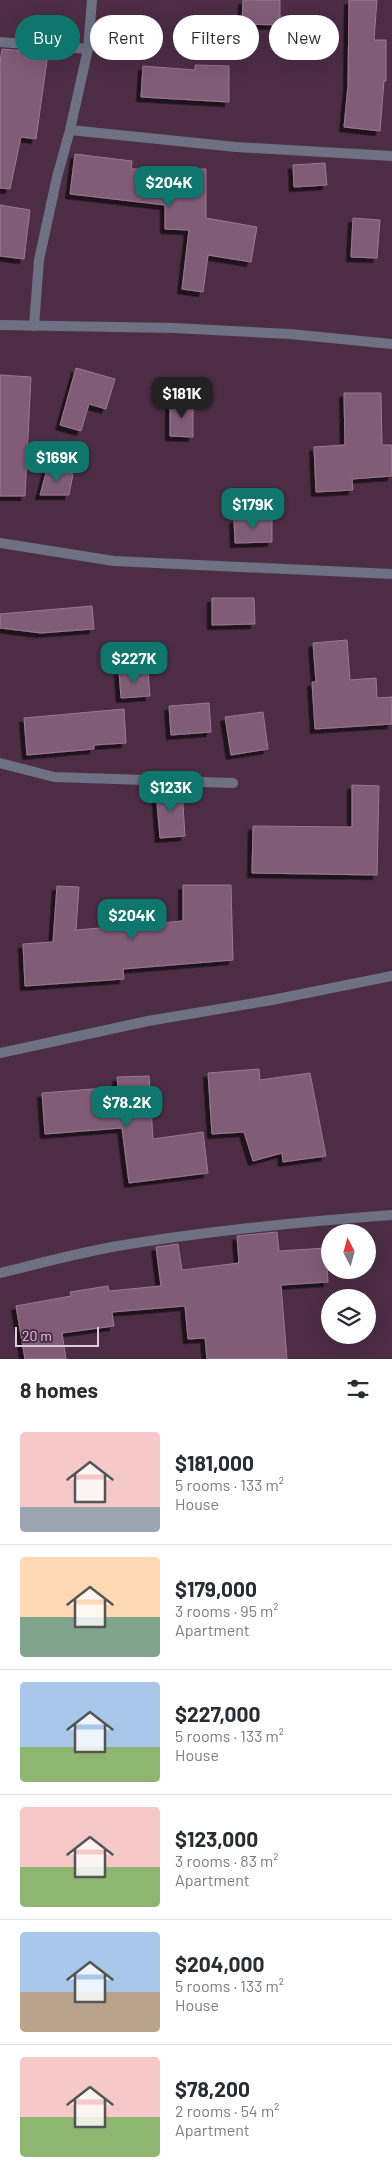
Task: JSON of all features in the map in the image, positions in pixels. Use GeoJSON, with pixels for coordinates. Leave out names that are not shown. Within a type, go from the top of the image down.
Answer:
{"type":"FeatureCollection","features":[{"type":"Feature","properties":{"kind":"street"},"geometry":{"type":"LineString","coordinates":[[34,326],[39,260],[88,48],[92,0]]}},
{"type":"Feature","properties":{"kind":"street"},"geometry":{"type":"LineString","coordinates":[[0,42],[88,48]]}},
{"type":"Feature","properties":{"kind":"street"},"geometry":{"type":"LineString","coordinates":[[70,130],[236,147],[392,156]]}},
{"type":"Feature","properties":{"kind":"street"},"geometry":{"type":"LineString","coordinates":[[0,325],[174,328],[290,334],[392,344]]}},
{"type":"Feature","properties":{"kind":"street"},"geometry":{"type":"LineString","coordinates":[[0,543],[114,561],[392,574]]}},
{"type":"Feature","properties":{"kind":"street"},"geometry":{"type":"LineString","coordinates":[[0,763],[54,777],[233,783]]}},
{"type":"Feature","properties":{"kind":"street"},"geometry":{"type":"LineString","coordinates":[[0,1053],[148,1021],[272,1000],[392,976]]}},
{"type":"Feature","properties":{"kind":"street"},"geometry":{"type":"LineString","coordinates":[[0,1273],[110,1248],[201,1234],[321,1220],[392,1215]]}},
{"type":"Feature","properties":{"kind":"building"},"geometry":{"type":"Polygon","coordinates":[[[243,0],[280,0],[280,15],[269,15],[269,25],[259,24],[259,15],[242,15],[243,0]]]}},
{"type":"Feature","properties":{"kind":"building"},"geometry":{"type":"Polygon","coordinates":[[[349,0],[377,0],[374,40],[386,40],[386,81],[384,81],[380,131],[344,127],[348,86],[349,0]]]}},
{"type":"Feature","properties":{"kind":"building"},"geometry":{"type":"Polygon","coordinates":[[[2,49],[15,50],[15,60],[47,60],[36,139],[21,137],[10,189],[0,188],[0,62],[2,49]]]}},
{"type":"Feature","properties":{"kind":"building"},"geometry":{"type":"Polygon","coordinates":[[[195,65],[229,66],[229,102],[141,97],[143,66],[195,70],[195,65]]]}},
{"type":"Feature","properties":{"kind":"building"},"geometry":{"type":"Polygon","coordinates":[[[75,154],[132,161],[131,169],[206,169],[206,218],[257,227],[251,262],[208,255],[203,292],[182,289],[189,230],[165,229],[165,205],[70,194],[75,154]]]}},
{"type":"Feature","properties":{"kind":"building"},"geometry":{"type":"Polygon","coordinates":[[[325,163],[327,185],[294,187],[293,165],[325,163]]]}},
{"type":"Feature","properties":{"kind":"building"},"geometry":{"type":"Polygon","coordinates":[[[0,205],[30,210],[24,259],[0,256],[0,205]]]}},
{"type":"Feature","properties":{"kind":"building"},"geometry":{"type":"Polygon","coordinates":[[[353,218],[380,220],[377,258],[351,257],[353,218]]]}},
{"type":"Feature","properties":{"kind":"building"},"geometry":{"type":"Polygon","coordinates":[[[76,368],[115,379],[106,409],[89,404],[81,431],[60,425],[76,368]]]}},
{"type":"Feature","properties":{"kind":"building"},"geometry":{"type":"Polygon","coordinates":[[[0,375],[31,377],[25,496],[0,496],[0,375]]]}},
{"type":"Feature","properties":{"kind":"building"},"geometry":{"type":"Polygon","coordinates":[[[344,393],[381,393],[382,445],[392,445],[392,476],[352,479],[353,490],[316,492],[314,447],[345,445],[344,393]]]}},
{"type":"Feature","properties":{"kind":"building"},"geometry":{"type":"Polygon","coordinates":[[[170,401],[193,401],[193,437],[170,436],[170,401]]]}},
{"type":"Feature","properties":{"kind":"building"},"geometry":{"type":"Polygon","coordinates":[[[47,469],[73,474],[69,495],[40,495],[47,469]]]}},
{"type":"Feature","properties":{"kind":"building"},"geometry":{"type":"Polygon","coordinates":[[[272,518],[272,542],[235,543],[234,519],[272,518]]]}},
{"type":"Feature","properties":{"kind":"building"},"geometry":{"type":"Polygon","coordinates":[[[212,598],[254,598],[255,624],[212,625],[212,598]]]}},
{"type":"Feature","properties":{"kind":"building"},"geometry":{"type":"Polygon","coordinates":[[[92,606],[94,629],[41,633],[0,628],[0,614],[92,606]]]}},
{"type":"Feature","properties":{"kind":"building"},"geometry":{"type":"Polygon","coordinates":[[[347,640],[350,680],[376,678],[377,698],[392,697],[392,724],[315,729],[312,682],[316,682],[313,643],[347,640]]]}},
{"type":"Feature","properties":{"kind":"building"},"geometry":{"type":"Polygon","coordinates":[[[148,670],[150,696],[121,698],[119,671],[148,670]]]}},
{"type":"Feature","properties":{"kind":"building"},"geometry":{"type":"Polygon","coordinates":[[[209,703],[211,732],[171,735],[169,706],[209,703]]]}},
{"type":"Feature","properties":{"kind":"building"},"geometry":{"type":"Polygon","coordinates":[[[124,709],[126,743],[94,745],[94,749],[27,755],[24,718],[124,709]]]}},
{"type":"Feature","properties":{"kind":"building"},"geometry":{"type":"Polygon","coordinates":[[[263,712],[268,749],[231,755],[225,717],[263,712]]]}},
{"type":"Feature","properties":{"kind":"building"},"geometry":{"type":"Polygon","coordinates":[[[352,785],[379,786],[377,875],[252,873],[253,826],[352,827],[352,785]]]}},
{"type":"Feature","properties":{"kind":"building"},"geometry":{"type":"Polygon","coordinates":[[[182,789],[185,836],[160,838],[156,791],[182,789]]]}},
{"type":"Feature","properties":{"kind":"building"},"geometry":{"type":"Polygon","coordinates":[[[183,885],[231,885],[233,960],[123,969],[124,979],[25,986],[23,944],[53,942],[57,886],[79,887],[76,930],[183,921],[183,885]]]}},
{"type":"Feature","properties":{"kind":"building"},"geometry":{"type":"Polygon","coordinates":[[[259,1069],[260,1080],[310,1073],[326,1156],[283,1162],[282,1153],[253,1161],[244,1132],[212,1134],[208,1073],[259,1069]]]}},
{"type":"Feature","properties":{"kind":"building"},"geometry":{"type":"Polygon","coordinates":[[[149,1076],[153,1139],[203,1132],[208,1173],[129,1183],[122,1128],[45,1134],[42,1093],[118,1087],[117,1077],[149,1076]]]}},
{"type":"Feature","properties":{"kind":"building"},"geometry":{"type":"Polygon","coordinates":[[[277,1232],[279,1251],[321,1248],[321,1279],[328,1279],[328,1282],[281,1285],[287,1359],[207,1359],[205,1338],[188,1339],[185,1306],[112,1312],[114,1326],[62,1333],[66,1359],[25,1359],[16,1306],[71,1296],[70,1292],[108,1286],[109,1291],[161,1286],[156,1247],[178,1244],[182,1270],[239,1263],[237,1236],[277,1232]]]}}]}
